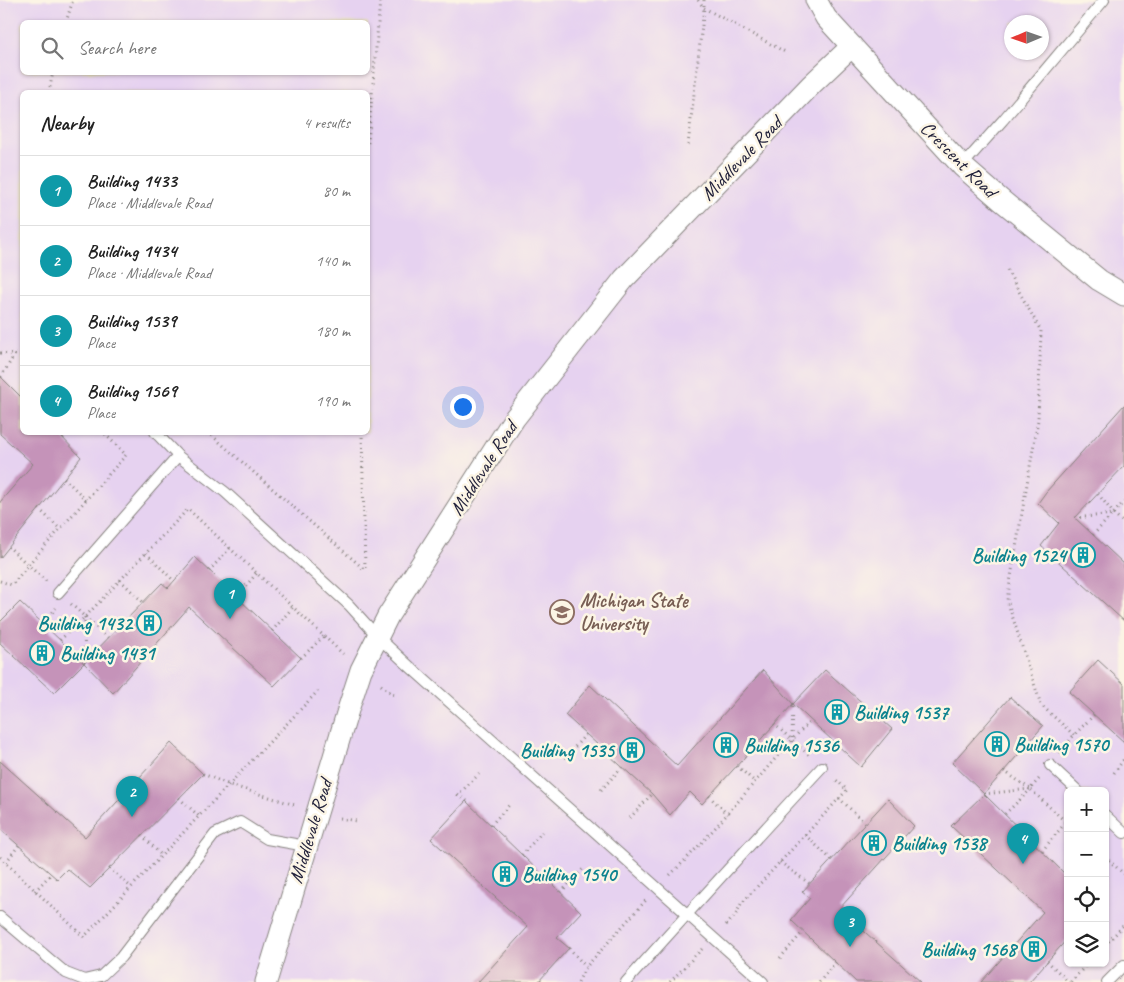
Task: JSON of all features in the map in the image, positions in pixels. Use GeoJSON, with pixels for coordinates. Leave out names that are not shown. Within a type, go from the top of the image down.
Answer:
{"type":"FeatureCollection","features":[{"type":"Feature","properties":{"kind":"street","name":"Crescent Road"},"geometry":{"type":"LineString","coordinates":[[816,0],[826,18],[962,166],[1000,200],[1092,274],[1124,295]]}},
{"type":"Feature","properties":{"kind":"street","name":"Middlevale Road"},"geometry":{"type":"LineString","coordinates":[[266,982],[348,710],[362,670],[388,616],[514,419],[624,280],[805,91],[852,46]]}},
{"type":"Feature","properties":{"kind":"lane"},"geometry":{"type":"LineString","coordinates":[[962,166],[1104,0]]}},
{"type":"Feature","properties":{"kind":"lane"},"geometry":{"type":"LineString","coordinates":[[158,435],[178,456],[225,492],[349,605],[378,637],[763,982]]}},
{"type":"Feature","properties":{"kind":"lane"},"geometry":{"type":"LineString","coordinates":[[58,593],[178,456]]}},
{"type":"Feature","properties":{"kind":"lane"},"geometry":{"type":"LineString","coordinates":[[1050,765],[1074,787]]}},
{"type":"Feature","properties":{"kind":"lane"},"geometry":{"type":"LineString","coordinates":[[626,982],[688,914],[707,890],[822,767]]}},
{"type":"Feature","properties":{"kind":"lane"},"geometry":{"type":"LineString","coordinates":[[1109,820],[1124,833]]}},
{"type":"Feature","properties":{"kind":"lane"},"geometry":{"type":"LineString","coordinates":[[0,916],[66,973],[84,980],[101,976],[121,957],[215,834],[240,822],[267,839],[306,846]]}},
{"type":"Feature","properties":{"kind":"lane"},"geometry":{"type":"LineString","coordinates":[[1107,982],[1124,966]]}},
{"type":"Feature","properties":{"kind":"path"},"geometry":{"type":"LineString","coordinates":[[67,20],[73,0]]}},
{"type":"Feature","properties":{"kind":"path"},"geometry":{"type":"LineString","coordinates":[[370,119],[380,0]]}},
{"type":"Feature","properties":{"kind":"path"},"geometry":{"type":"LineString","coordinates":[[698,0],[704,8],[787,53]]}},
{"type":"Feature","properties":{"kind":"path"},"geometry":{"type":"LineString","coordinates":[[688,145],[704,0]]}},
{"type":"Feature","properties":{"kind":"path"},"geometry":{"type":"LineString","coordinates":[[49,90],[52,75]]}},
{"type":"Feature","properties":{"kind":"path"},"geometry":{"type":"LineString","coordinates":[[1007,270],[1042,331],[1038,420],[1007,600],[1041,705],[1074,735],[1094,715]]}},
{"type":"Feature","properties":{"kind":"path"},"geometry":{"type":"LineString","coordinates":[[0,353],[20,355]]}},
{"type":"Feature","properties":{"kind":"path"},"geometry":{"type":"LineString","coordinates":[[1,376],[16,354]]}},
{"type":"Feature","properties":{"kind":"path"},"geometry":{"type":"LineString","coordinates":[[0,581],[12,585],[126,455],[107,435]]}},
{"type":"Feature","properties":{"kind":"path"},"geometry":{"type":"LineString","coordinates":[[211,435],[365,570],[362,435]]}},
{"type":"Feature","properties":{"kind":"path"},"geometry":{"type":"LineString","coordinates":[[64,478],[86,500]]}},
{"type":"Feature","properties":{"kind":"path"},"geometry":{"type":"LineString","coordinates":[[1098,494],[1124,523]]}},
{"type":"Feature","properties":{"kind":"path"},"geometry":{"type":"LineString","coordinates":[[1093,535],[1124,502]]}},
{"type":"Feature","properties":{"kind":"path"},"geometry":{"type":"LineString","coordinates":[[40,509],[60,529]]}},
{"type":"Feature","properties":{"kind":"path"},"geometry":{"type":"LineString","coordinates":[[60,640],[85,617],[188,509],[334,645]]}},
{"type":"Feature","properties":{"kind":"path"},"geometry":{"type":"LineString","coordinates":[[1075,518],[1114,514]]}},
{"type":"Feature","properties":{"kind":"path"},"geometry":{"type":"LineString","coordinates":[[8,547],[108,638]]}},
{"type":"Feature","properties":{"kind":"path"},"geometry":{"type":"LineString","coordinates":[[209,571],[230,548]]}},
{"type":"Feature","properties":{"kind":"path"},"geometry":{"type":"LineString","coordinates":[[146,553],[174,581]]}},
{"type":"Feature","properties":{"kind":"path"},"geometry":{"type":"LineString","coordinates":[[236,597],[257,573]]}},
{"type":"Feature","properties":{"kind":"path"},"geometry":{"type":"LineString","coordinates":[[120,580],[143,602]]}},
{"type":"Feature","properties":{"kind":"path"},"geometry":{"type":"LineString","coordinates":[[272,631],[293,607]]}},
{"type":"Feature","properties":{"kind":"path"},"geometry":{"type":"LineString","coordinates":[[84,663],[85,617]]}},
{"type":"Feature","properties":{"kind":"path"},"geometry":{"type":"LineString","coordinates":[[301,658],[324,636]]}},
{"type":"Feature","properties":{"kind":"path"},"geometry":{"type":"LineString","coordinates":[[0,857],[84,937],[318,692]]}},
{"type":"Feature","properties":{"kind":"path"},"geometry":{"type":"LineString","coordinates":[[792,739],[793,704]]}},
{"type":"Feature","properties":{"kind":"path"},"geometry":{"type":"LineString","coordinates":[[578,982],[586,967],[658,887],[694,853],[792,739],[811,720]]}},
{"type":"Feature","properties":{"kind":"path"},"geometry":{"type":"LineString","coordinates":[[774,724],[792,739]]}},
{"type":"Feature","properties":{"kind":"path"},"geometry":{"type":"LineString","coordinates":[[566,758],[586,734]]}},
{"type":"Feature","properties":{"kind":"path"},"geometry":{"type":"LineString","coordinates":[[1114,772],[1124,759]]}},
{"type":"Feature","properties":{"kind":"path"},"geometry":{"type":"LineString","coordinates":[[736,766],[755,782]]}},
{"type":"Feature","properties":{"kind":"path"},"geometry":{"type":"LineString","coordinates":[[600,790],[622,767]]}},
{"type":"Feature","properties":{"kind":"path"},"geometry":{"type":"LineString","coordinates":[[1004,771],[1030,790]]}},
{"type":"Feature","properties":{"kind":"path"},"geometry":{"type":"LineString","coordinates":[[203,774],[230,785],[280,800]]}},
{"type":"Feature","properties":{"kind":"path"},"geometry":{"type":"LineString","coordinates":[[466,801],[458,794],[479,774]]}},
{"type":"Feature","properties":{"kind":"path"},"geometry":{"type":"LineString","coordinates":[[670,982],[735,916],[741,904],[847,790]]}},
{"type":"Feature","properties":{"kind":"path"},"geometry":{"type":"LineString","coordinates":[[984,794],[1030,790]]}},
{"type":"Feature","properties":{"kind":"path"},"geometry":{"type":"LineString","coordinates":[[1005,814],[1030,790]]}},
{"type":"Feature","properties":{"kind":"path"},"geometry":{"type":"LineString","coordinates":[[630,818],[652,794]]}},
{"type":"Feature","properties":{"kind":"path"},"geometry":{"type":"LineString","coordinates":[[709,796],[728,814]]}},
{"type":"Feature","properties":{"kind":"path"},"geometry":{"type":"LineString","coordinates":[[179,798],[200,816]]}},
{"type":"Feature","properties":{"kind":"path"},"geometry":{"type":"LineString","coordinates":[[839,798],[866,824]]}},
{"type":"Feature","properties":{"kind":"path"},"geometry":{"type":"LineString","coordinates":[[491,825],[511,803]]}},
{"type":"Feature","properties":{"kind":"path"},"geometry":{"type":"LineString","coordinates":[[1042,851],[1064,824]]}},
{"type":"Feature","properties":{"kind":"path"},"geometry":{"type":"LineString","coordinates":[[522,855],[542,832]]}},
{"type":"Feature","properties":{"kind":"path"},"geometry":{"type":"LineString","coordinates":[[142,835],[162,856]]}},
{"type":"Feature","properties":{"kind":"path"},"geometry":{"type":"LineString","coordinates":[[805,836],[832,860]]}},
{"type":"Feature","properties":{"kind":"path"},"geometry":{"type":"LineString","coordinates":[[6,862],[18,845]]}},
{"type":"Feature","properties":{"kind":"path"},"geometry":{"type":"LineString","coordinates":[[1109,861],[1124,874]]}},
{"type":"Feature","properties":{"kind":"path"},"geometry":{"type":"LineString","coordinates":[[780,862],[810,884]]}},
{"type":"Feature","properties":{"kind":"path"},"geometry":{"type":"LineString","coordinates":[[110,868],[131,887]]}},
{"type":"Feature","properties":{"kind":"path"},"geometry":{"type":"LineString","coordinates":[[561,892],[583,869]]}},
{"type":"Feature","properties":{"kind":"path"},"geometry":{"type":"LineString","coordinates":[[35,891],[51,874]]}},
{"type":"Feature","properties":{"kind":"path"},"geometry":{"type":"LineString","coordinates":[[1109,941],[1124,925]]}},
{"type":"Feature","properties":{"kind":"path"},"geometry":{"type":"LineString","coordinates":[[780,958],[803,932]]}},
{"type":"Feature","properties":{"kind":"path"},"geometry":{"type":"LineString","coordinates":[[569,948],[586,967]]}},
{"type":"Feature","properties":{"kind":"path"},"geometry":{"type":"LineString","coordinates":[[1047,961],[1070,982],[1084,967]]}},
{"type":"Feature","properties":{"kind":"path"},"geometry":{"type":"LineString","coordinates":[[819,982],[836,962]]}},
{"type":"Feature","properties":{"kind":"shaded area","name":"Michigan State University"},"geometry":{"type":"Polygon","coordinates":[[[0,0],[1124,0],[1124,982],[0,982],[0,0]]]}},
{"type":"Feature","properties":{"kind":"building"},"geometry":{"type":"Polygon","coordinates":[[[0,376],[20,396],[20,435],[60,435],[81,457],[0,558],[0,502],[33,464],[0,434],[0,376]]]}},
{"type":"Feature","properties":{"kind":"building"},"geometry":{"type":"Polygon","coordinates":[[[1124,405],[1124,466],[1075,518],[1124,564],[1124,621],[1041,546],[1059,523],[1038,503],[1124,405]]]}},
{"type":"Feature","properties":{"kind":"building"},"geometry":{"type":"Polygon","coordinates":[[[195,557],[301,658],[274,686],[189,607],[113,693],[84,663],[162,583],[168,588],[195,557]]]}},
{"type":"Feature","properties":{"kind":"building","name":"Building 1431"},"geometry":{"type":"Polygon","coordinates":[[[20,602],[84,663],[54,693],[0,643],[0,622],[20,602]]]}},
{"type":"Feature","properties":{"kind":"building"},"geometry":{"type":"Polygon","coordinates":[[[1098,660],[1124,684],[1124,742],[1069,692],[1098,660]]]}},
{"type":"Feature","properties":{"kind":"building","name":"Building 1536"},"geometry":{"type":"Polygon","coordinates":[[[763,670],[793,704],[702,804],[690,792],[670,815],[652,794],[565,715],[590,685],[677,766],[763,670]]]}},
{"type":"Feature","properties":{"kind":"building","name":"Building 1537"},"geometry":{"type":"Polygon","coordinates":[[[825,670],[892,729],[861,767],[793,704],[825,670]]]}},
{"type":"Feature","properties":{"kind":"building","name":"Building 1570"},"geometry":{"type":"Polygon","coordinates":[[[1010,697],[1043,726],[984,794],[952,763],[1010,697]]]}},
{"type":"Feature","properties":{"kind":"building"},"geometry":{"type":"Polygon","coordinates":[[[171,743],[203,774],[90,888],[67,869],[57,879],[0,829],[0,761],[85,837],[171,743]]]}},
{"type":"Feature","properties":{"kind":"building"},"geometry":{"type":"Polygon","coordinates":[[[984,794],[1064,873],[1064,943],[1029,982],[981,982],[1043,912],[951,826],[984,794]]]}},
{"type":"Feature","properties":{"kind":"building"},"geometry":{"type":"Polygon","coordinates":[[[888,799],[914,826],[839,909],[921,982],[856,982],[791,920],[810,898],[802,892],[888,799]]]}},
{"type":"Feature","properties":{"kind":"building","name":"Building 1540"},"geometry":{"type":"Polygon","coordinates":[[[466,801],[581,912],[557,938],[569,948],[538,982],[478,982],[528,927],[431,839],[466,801]]]}},
{"type":"Feature","properties":{"kind":"place","name":"Building 1524"},"geometry":{"type":"Point","coordinates":[1083,555]}},
{"type":"Feature","properties":{"kind":"place","name":"Michigan State University"},"geometry":{"type":"Point","coordinates":[562,612]}},
{"type":"Feature","properties":{"kind":"place","name":"Building 1433"},"geometry":{"type":"Point","coordinates":[230,619]}},
{"type":"Feature","properties":{"kind":"place","name":"Building 1432"},"geometry":{"type":"Point","coordinates":[149,623]}},
{"type":"Feature","properties":{"kind":"place","name":"Building 1431"},"geometry":{"type":"Point","coordinates":[42,653]}},
{"type":"Feature","properties":{"kind":"place","name":"Building 1537"},"geometry":{"type":"Point","coordinates":[837,712]}},
{"type":"Feature","properties":{"kind":"place","name":"Building 1570"},"geometry":{"type":"Point","coordinates":[997,744]}},
{"type":"Feature","properties":{"kind":"place","name":"Building 1536"},"geometry":{"type":"Point","coordinates":[726,745]}},
{"type":"Feature","properties":{"kind":"place","name":"Building 1535"},"geometry":{"type":"Point","coordinates":[632,750]}},
{"type":"Feature","properties":{"kind":"place","name":"Building 1434"},"geometry":{"type":"Point","coordinates":[132,817]}},
{"type":"Feature","properties":{"kind":"place","name":"Building 1538"},"geometry":{"type":"Point","coordinates":[874,843]}},
{"type":"Feature","properties":{"kind":"place","name":"Building 1569"},"geometry":{"type":"Point","coordinates":[1023,864]}},
{"type":"Feature","properties":{"kind":"place","name":"Building 1540"},"geometry":{"type":"Point","coordinates":[505,874]}},
{"type":"Feature","properties":{"kind":"place","name":"Building 1539"},"geometry":{"type":"Point","coordinates":[850,947]}},
{"type":"Feature","properties":{"kind":"place","name":"Building 1568"},"geometry":{"type":"Point","coordinates":[1034,949]}}]}
